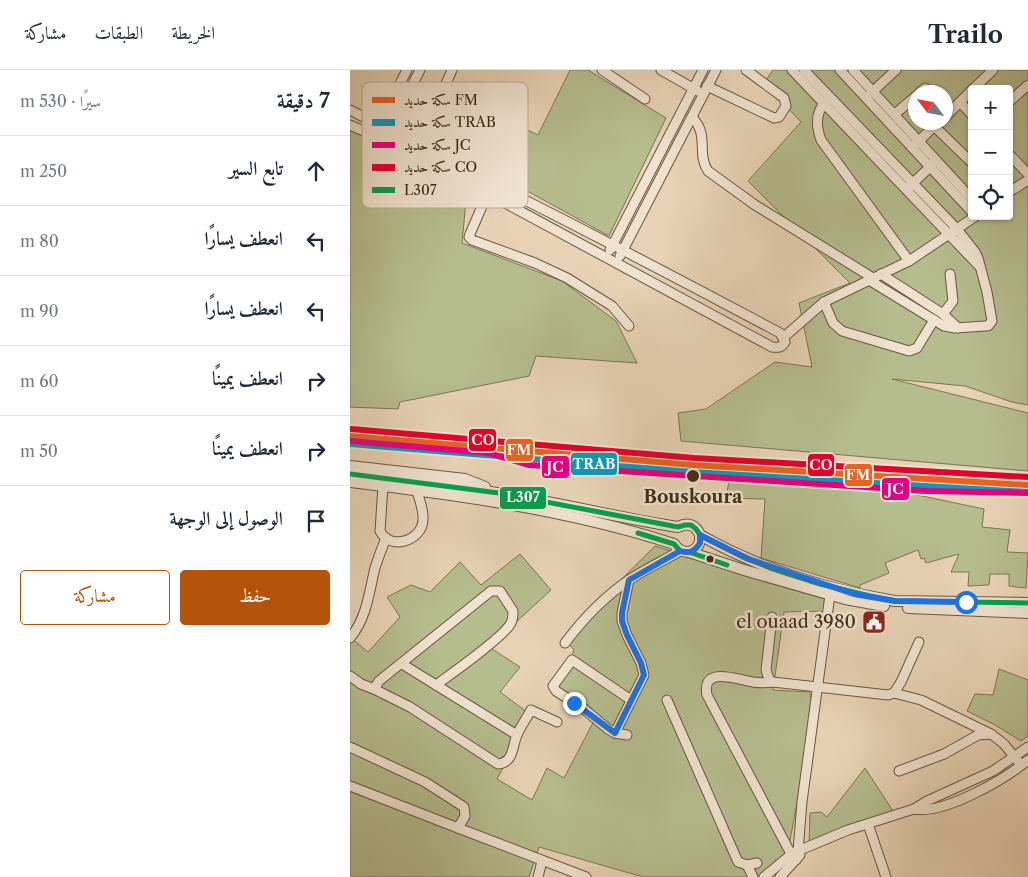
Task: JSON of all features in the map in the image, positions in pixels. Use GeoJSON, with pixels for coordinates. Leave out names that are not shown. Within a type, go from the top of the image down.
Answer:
{"type":"FeatureCollection","features":[{"type":"Feature","properties":{"kind":"street"},"geometry":{"type":"LineString","coordinates":[[401,82],[407,70]]}},
{"type":"Feature","properties":{"kind":"street"},"geometry":{"type":"LineString","coordinates":[[414,82],[420,70]]}},
{"type":"Feature","properties":{"kind":"street"},"geometry":{"type":"LineString","coordinates":[[447,82],[452,70]]}},
{"type":"Feature","properties":{"kind":"street"},"geometry":{"type":"LineString","coordinates":[[602,70],[645,99]]}},
{"type":"Feature","properties":{"kind":"street"},"geometry":{"type":"LineString","coordinates":[[661,70],[693,89],[705,90],[774,118],[779,117],[786,106],[784,98],[746,70]]}},
{"type":"Feature","properties":{"kind":"street"},"geometry":{"type":"LineString","coordinates":[[606,257],[703,70]]}},
{"type":"Feature","properties":{"kind":"street"},"geometry":{"type":"LineString","coordinates":[[617,263],[716,70]]}},
{"type":"Feature","properties":{"kind":"street"},"geometry":{"type":"LineString","coordinates":[[792,70],[827,100],[953,232],[976,252],[987,292],[992,321],[988,326],[947,327],[934,320],[874,277]]}},
{"type":"Feature","properties":{"kind":"street"},"geometry":{"type":"LineString","coordinates":[[840,70],[968,208]]}},
{"type":"Feature","properties":{"kind":"street"},"geometry":{"type":"LineString","coordinates":[[853,70],[968,195]]}},
{"type":"Feature","properties":{"kind":"street"},"geometry":{"type":"LineString","coordinates":[[866,97],[896,70]]}},
{"type":"Feature","properties":{"kind":"street"},"geometry":{"type":"LineString","coordinates":[[978,85],[993,70]]}},
{"type":"Feature","properties":{"kind":"street"},"geometry":{"type":"LineString","coordinates":[[808,71],[827,100]]}},
{"type":"Feature","properties":{"kind":"street"},"geometry":{"type":"LineString","coordinates":[[1013,98],[1028,85]]}},
{"type":"Feature","properties":{"kind":"street"},"geometry":{"type":"LineString","coordinates":[[953,109],[968,95]]}},
{"type":"Feature","properties":{"kind":"street"},"geometry":{"type":"LineString","coordinates":[[827,100],[820,107],[818,123],[818,132],[825,147],[909,261]]}},
{"type":"Feature","properties":{"kind":"street"},"geometry":{"type":"LineString","coordinates":[[960,102],[968,111]]}},
{"type":"Feature","properties":{"kind":"street"},"geometry":{"type":"LineString","coordinates":[[895,114],[908,103]]}},
{"type":"Feature","properties":{"kind":"street"},"geometry":{"type":"LineString","coordinates":[[350,110],[362,116]]}},
{"type":"Feature","properties":{"kind":"street"},"geometry":{"type":"LineString","coordinates":[[692,117],[701,128],[704,165],[708,171],[755,205],[874,277],[943,314],[958,328]]}},
{"type":"Feature","properties":{"kind":"street"},"geometry":{"type":"LineString","coordinates":[[676,121],[687,126]]}},
{"type":"Feature","properties":{"kind":"street"},"geometry":{"type":"LineString","coordinates":[[350,125],[362,131]]}},
{"type":"Feature","properties":{"kind":"street"},"geometry":{"type":"LineString","coordinates":[[912,147],[930,130]]}},
{"type":"Feature","properties":{"kind":"street"},"geometry":{"type":"LineString","coordinates":[[942,130],[968,159]]}},
{"type":"Feature","properties":{"kind":"street"},"geometry":{"type":"LineString","coordinates":[[1013,158],[1028,174]]}},
{"type":"Feature","properties":{"kind":"street"},"geometry":{"type":"LineString","coordinates":[[910,186],[937,161]]}},
{"type":"Feature","properties":{"kind":"street"},"geometry":{"type":"LineString","coordinates":[[1013,189],[1028,180]]}},
{"type":"Feature","properties":{"kind":"street"},"geometry":{"type":"LineString","coordinates":[[514,208],[772,347],[778,348],[785,342],[784,337],[780,333],[528,202]]}},
{"type":"Feature","properties":{"kind":"street"},"geometry":{"type":"LineString","coordinates":[[482,208],[469,237],[472,240],[535,263],[567,278],[612,306],[629,326]]}},
{"type":"Feature","properties":{"kind":"street"},"geometry":{"type":"LineString","coordinates":[[784,337],[824,302],[909,261],[970,220]]}},
{"type":"Feature","properties":{"kind":"street"},"geometry":{"type":"LineString","coordinates":[[943,314],[953,301],[950,274]]}},
{"type":"Feature","properties":{"kind":"street"},"geometry":{"type":"LineString","coordinates":[[684,298],[690,286]]}},
{"type":"Feature","properties":{"kind":"street"},"geometry":{"type":"LineString","coordinates":[[824,302],[833,323],[842,331],[909,351],[917,348],[934,320]]}},
{"type":"Feature","properties":{"kind":"street"},"geometry":{"type":"LineString","coordinates":[[350,466],[464,479],[498,493]]}},
{"type":"Feature","properties":{"kind":"street"},"geometry":{"type":"LineString","coordinates":[[350,474],[498,493],[678,528]]}},
{"type":"Feature","properties":{"kind":"street"},"geometry":{"type":"LineString","coordinates":[[350,482],[416,489],[519,506],[628,530],[744,570],[856,602],[891,606],[1028,613]]}},
{"type":"Feature","properties":{"kind":"street"},"geometry":{"type":"LineString","coordinates":[[383,486],[381,534],[394,542],[405,541],[415,537],[419,532],[423,521],[416,489]]}},
{"type":"Feature","properties":{"kind":"street"},"geometry":{"type":"LineString","coordinates":[[565,643],[587,615],[629,580],[681,549],[696,549],[700,543],[700,535],[698,530],[692,525],[685,524],[678,528],[673,537],[681,549]]}},
{"type":"Feature","properties":{"kind":"street"},"geometry":{"type":"LineString","coordinates":[[700,535],[748,559],[854,594],[895,601],[1028,603]]}},
{"type":"Feature","properties":{"kind":"street"},"geometry":{"type":"LineString","coordinates":[[350,638],[359,626],[365,612],[376,567],[386,538]]}},
{"type":"Feature","properties":{"kind":"street"},"geometry":{"type":"LineString","coordinates":[[615,733],[641,682],[644,672],[622,621],[629,580]]}},
{"type":"Feature","properties":{"kind":"street"},"geometry":{"type":"LineString","coordinates":[[374,689],[379,682],[491,591],[500,592],[513,611],[511,623],[488,645],[436,685]]}},
{"type":"Feature","properties":{"kind":"street"},"geometry":{"type":"LineString","coordinates":[[781,877],[798,854],[802,802],[830,595]]}},
{"type":"Feature","properties":{"kind":"street"},"geometry":{"type":"LineString","coordinates":[[772,617],[766,670],[773,682]]}},
{"type":"Feature","properties":{"kind":"street"},"geometry":{"type":"LineString","coordinates":[[894,693],[919,642]]}},
{"type":"Feature","properties":{"kind":"street"},"geometry":{"type":"LineString","coordinates":[[626,735],[615,733],[584,709],[556,691],[553,686],[572,660],[631,700]]}},
{"type":"Feature","properties":{"kind":"street"},"geometry":{"type":"LineString","coordinates":[[402,664],[517,735]]}},
{"type":"Feature","properties":{"kind":"street"},"geometry":{"type":"LineString","coordinates":[[350,676],[361,684],[410,707],[498,764],[504,763],[511,756],[517,735],[532,710],[557,722]]}},
{"type":"Feature","properties":{"kind":"street"},"geometry":{"type":"LineString","coordinates":[[798,854],[707,695],[706,689],[714,677],[721,676],[753,682],[818,686],[885,695],[894,693],[921,700],[992,734],[1015,757],[1025,763],[974,794],[931,809],[914,809]]}},
{"type":"Feature","properties":{"kind":"street"},"geometry":{"type":"LineString","coordinates":[[667,700],[738,862],[746,865],[757,863]]}},
{"type":"Feature","properties":{"kind":"street"},"geometry":{"type":"LineString","coordinates":[[899,771],[944,754],[978,735],[992,734]]}},
{"type":"Feature","properties":{"kind":"street"},"geometry":{"type":"LineString","coordinates":[[350,747],[425,782],[462,806],[466,812],[458,828]]}},
{"type":"Feature","properties":{"kind":"street"},"geometry":{"type":"LineString","coordinates":[[764,877],[798,854],[848,830],[914,809],[926,801],[981,778],[1028,747]]}},
{"type":"Feature","properties":{"kind":"street"},"geometry":{"type":"LineString","coordinates":[[350,786],[586,877]]}},
{"type":"Feature","properties":{"kind":"street"},"geometry":{"type":"LineString","coordinates":[[868,824],[886,877]]}},
{"type":"Feature","properties":{"kind":"street"},"geometry":{"type":"LineString","coordinates":[[538,877],[542,861]]}},
{"type":"Feature","properties":{"kind":"street"},"geometry":{"type":"LineString","coordinates":[[746,865],[753,877]]}},
{"type":"Feature","properties":{"kind":"green space"},"geometry":{"type":"Polygon","coordinates":[[[570,70],[588,70],[666,118],[609,236],[528,191],[528,130],[538,135],[570,70]]]}},
{"type":"Feature","properties":{"kind":"green space"},"geometry":{"type":"Polygon","coordinates":[[[773,70],[1028,70],[1028,405],[1012,402],[965,386],[892,379],[1028,413],[1028,471],[681,441],[678,413],[706,409],[775,362],[812,367],[799,303],[850,283],[748,181],[801,122],[764,83],[773,70]]]}},
{"type":"Feature","properties":{"kind":"green space"},"geometry":{"type":"Polygon","coordinates":[[[350,130],[362,136],[362,208],[465,208],[462,243],[562,281],[616,321],[637,363],[536,356],[529,376],[400,402],[398,409],[350,407],[350,130]]]}},
{"type":"Feature","properties":{"kind":"green space"},"geometry":{"type":"Polygon","coordinates":[[[729,481],[903,492],[984,509],[982,527],[1010,530],[1007,552],[1028,553],[1026,588],[1009,586],[1009,574],[990,574],[989,585],[968,586],[969,572],[951,572],[959,554],[926,563],[924,558],[921,559],[918,550],[885,563],[889,573],[860,585],[860,588],[761,558],[765,499],[726,498],[729,481]]]}},
{"type":"Feature","properties":{"kind":"green space"},"geometry":{"type":"Polygon","coordinates":[[[655,546],[828,600],[826,611],[784,612],[773,690],[810,692],[810,697],[817,698],[788,851],[761,877],[643,877],[539,847],[529,877],[350,877],[350,637],[368,652],[400,617],[387,597],[411,585],[430,592],[460,562],[481,585],[520,554],[551,590],[489,647],[520,667],[500,692],[531,715],[497,779],[532,800],[547,768],[564,778],[595,719],[554,692],[574,650],[563,637],[655,546]]]}},
{"type":"Feature","properties":{"kind":"green space"},"geometry":{"type":"Polygon","coordinates":[[[999,669],[1028,680],[1028,736],[1021,741],[967,711],[975,694],[993,695],[999,669]]]}},
{"type":"Feature","properties":{"kind":"green space"},"geometry":{"type":"Polygon","coordinates":[[[865,768],[893,811],[809,844],[810,813],[821,812],[827,817],[865,768]]]}},
{"type":"Feature","properties":{"kind":"rail line","name":"CO"},"geometry":{"type":"LineString","coordinates":[[351,429],[694,458],[1028,477]]}},
{"type":"Feature","properties":{"kind":"rail line","name":"FM"},"geometry":{"type":"LineString","coordinates":[[350,436],[693,465],[1028,485]]}},
{"type":"Feature","properties":{"kind":"rail line","name":"JC"},"geometry":{"type":"LineString","coordinates":[[350,441],[488,453],[529,465],[926,491],[1028,493]]}},
{"type":"Feature","properties":{"kind":"rail line","name":"TRAB"},"geometry":{"type":"LineString","coordinates":[[350,444],[692,472],[1028,492]]}},
{"type":"Feature","properties":{"kind":"transit line","name":"L307"},"geometry":{"type":"LineString","coordinates":[[350,474],[499,493],[678,527],[691,525],[700,535],[770,568],[820,584],[895,601],[1028,603]]}},
{"type":"Feature","properties":{"kind":"transit line","name":"L307"},"geometry":{"type":"LineString","coordinates":[[638,533],[674,544],[680,551],[689,552],[727,565]]}},
{"type":"Feature","properties":{"kind":"place","name":"Bouskoura"},"geometry":{"type":"Point","coordinates":[693,476]}},
{"type":"Feature","properties":{"kind":"place","name":"el ouaad 3980"},"geometry":{"type":"Point","coordinates":[874,622]}},
{"type":"Feature","properties":{"kind":"route"},"geometry":{"type":"LineString","coordinates":[[574,703],[615,733],[644,675],[641,663],[622,621],[629,580],[680,551],[689,552],[696,549],[700,543],[700,535],[748,559],[854,594],[895,601],[966,602]]}}]}
